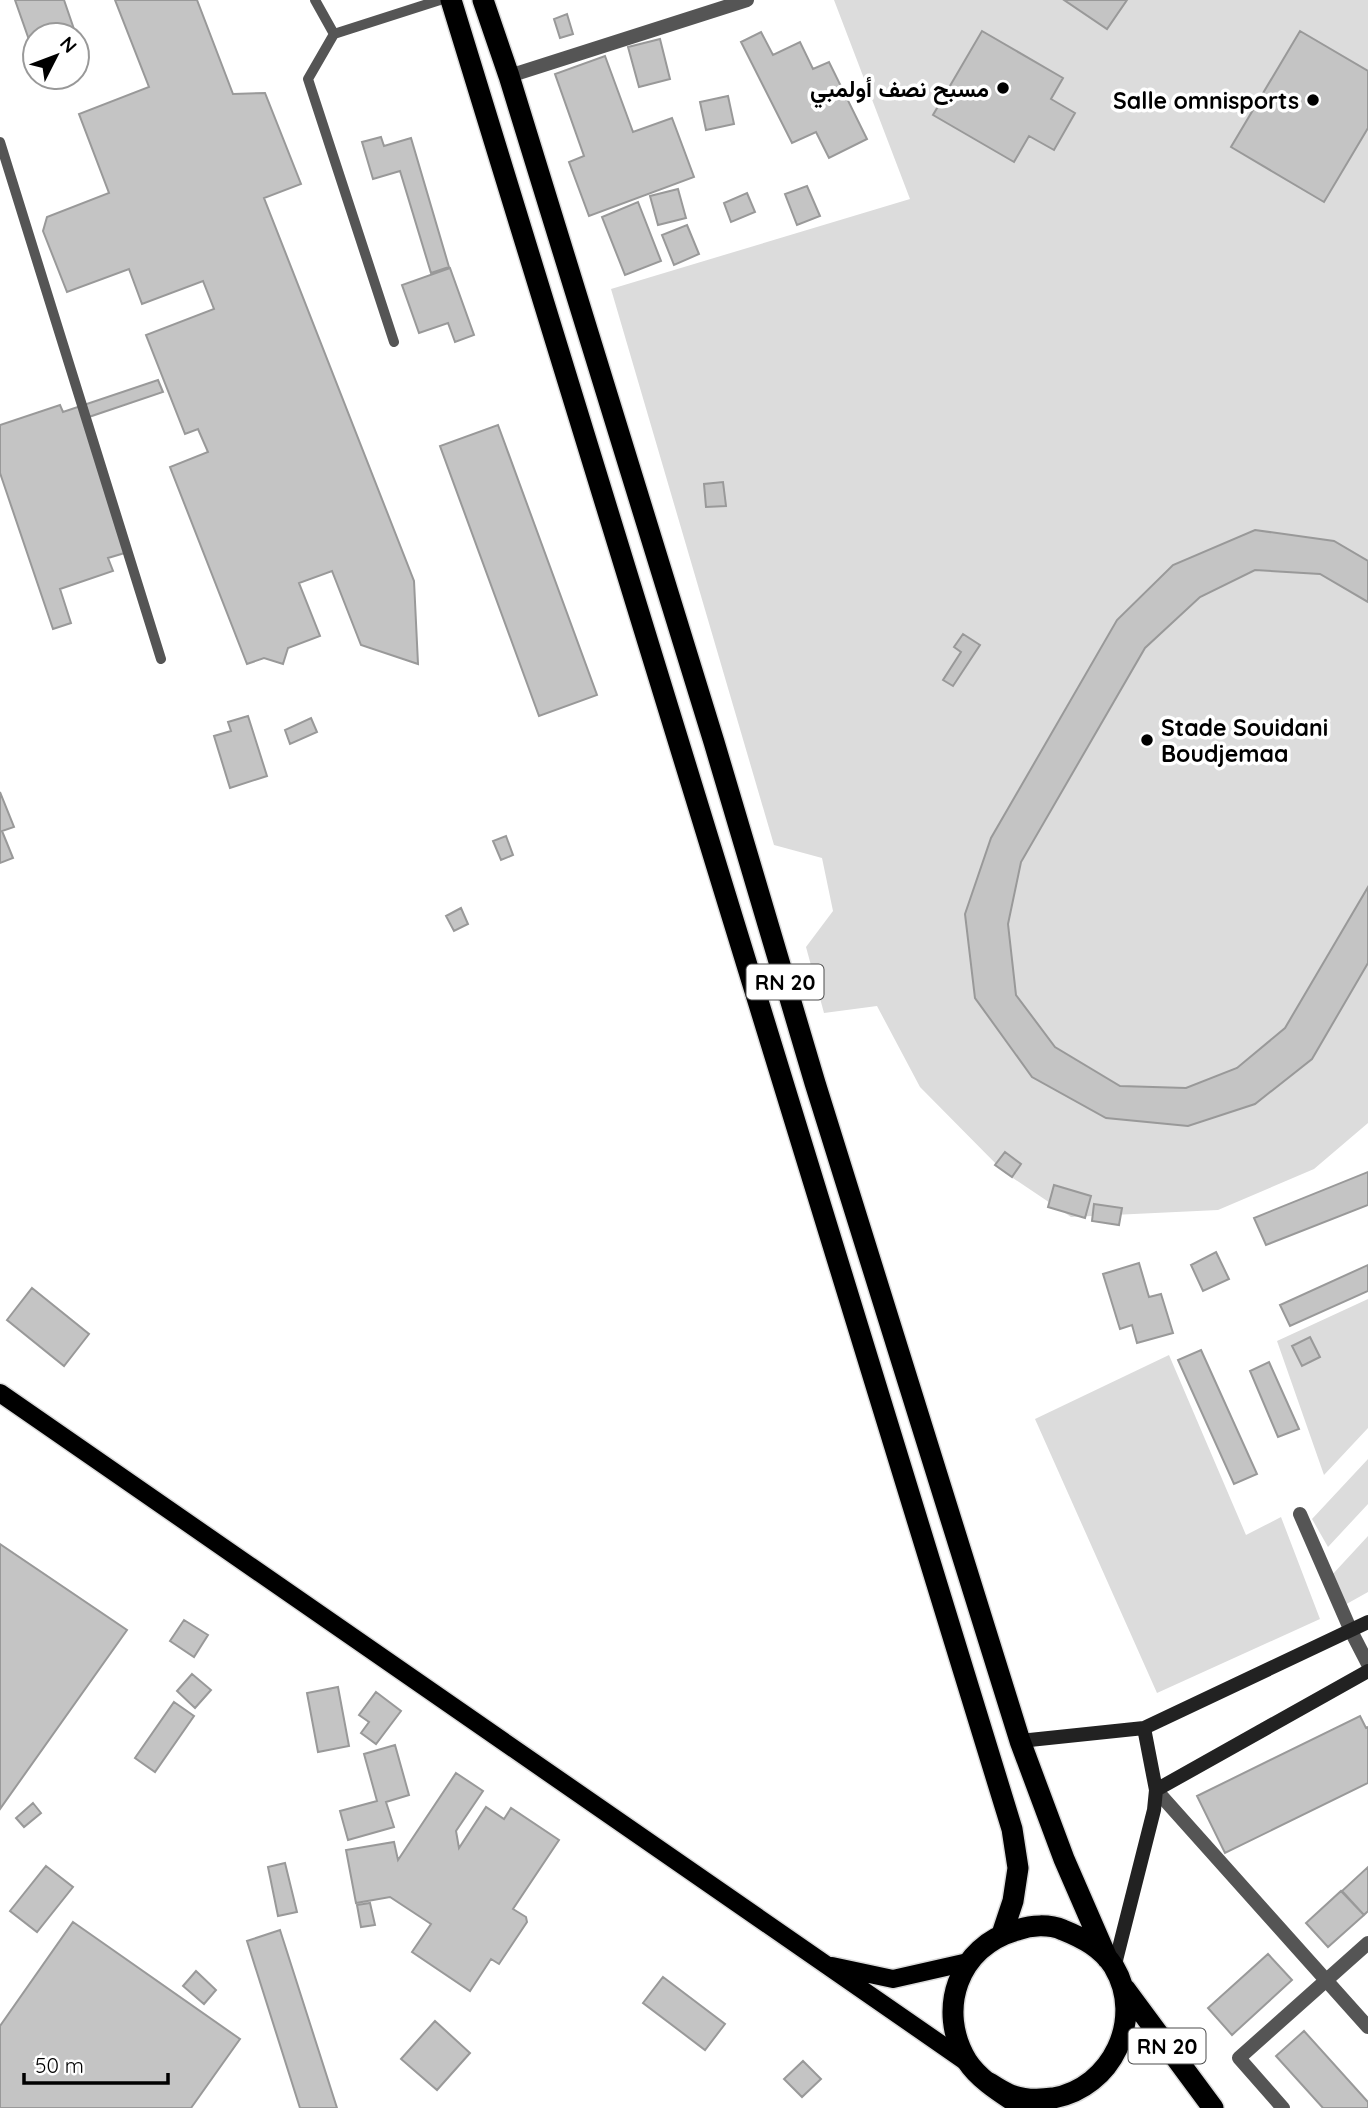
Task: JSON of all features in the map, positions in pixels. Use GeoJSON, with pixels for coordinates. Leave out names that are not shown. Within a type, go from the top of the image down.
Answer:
{"type":"FeatureCollection","features":[{"type":"Feature","properties":{"kind":"highway","name":"RN 20"},"geometry":{"type":"LineString","coordinates":[[451,0],[1012,1829],[1018,1868],[1013,1901],[1002,1934]]}},
{"type":"Feature","properties":{"kind":"highway","name":"RN 20"},"geometry":{"type":"LineString","coordinates":[[483,0],[509,76],[709,729],[818,1096],[1020,1741],[1065,1859],[1114,1970],[1213,2108]]}},
{"type":"Feature","properties":{"kind":"highway"},"geometry":{"type":"LineString","coordinates":[[987,2082],[1012,2095],[1039,2100],[1066,2095],[1091,2083],[1110,2063],[1122,2038],[1126,2011],[1114,1970],[1085,1939],[1058,1928],[1029,1926],[1002,1934],[983,1945],[968,1962],[956,1986],[952,2012],[956,2039],[968,2063],[987,2082],[1024,2108]]}},
{"type":"Feature","properties":{"kind":"main road"},"geometry":{"type":"LineString","coordinates":[[0,1393],[968,2063]]}},
{"type":"Feature","properties":{"kind":"main road"},"geometry":{"type":"LineString","coordinates":[[822,1964],[893,1979],[968,1962]]}},
{"type":"Feature","properties":{"kind":"street"},"geometry":{"type":"LineString","coordinates":[[509,76],[747,0]]}},
{"type":"Feature","properties":{"kind":"street"},"geometry":{"type":"LineString","coordinates":[[1300,1514],[1368,1664]]}},
{"type":"Feature","properties":{"kind":"street"},"geometry":{"type":"LineString","coordinates":[[1020,1741],[1144,1728],[1368,1622]]}},
{"type":"Feature","properties":{"kind":"street"},"geometry":{"type":"LineString","coordinates":[[1156,1790],[1368,1671]]}},
{"type":"Feature","properties":{"kind":"street"},"geometry":{"type":"LineString","coordinates":[[1114,1970],[1154,1810],[1156,1790],[1144,1728]]}},
{"type":"Feature","properties":{"kind":"street"},"geometry":{"type":"LineString","coordinates":[[1156,1790],[1368,2028]]}},
{"type":"Feature","properties":{"kind":"street"},"geometry":{"type":"LineString","coordinates":[[1283,2108],[1239,2058],[1368,1943]]}},
{"type":"Feature","properties":{"kind":"lane"},"geometry":{"type":"LineString","coordinates":[[315,0],[334,34]]}},
{"type":"Feature","properties":{"kind":"lane"},"geometry":{"type":"LineString","coordinates":[[394,342],[308,79],[334,34],[440,0]]}},
{"type":"Feature","properties":{"kind":"lane"},"geometry":{"type":"LineString","coordinates":[[0,142],[161,659]]}},
{"type":"Feature","properties":{"kind":"shaded area"},"geometry":{"type":"Polygon","coordinates":[[[834,0],[1368,0],[1368,1123],[1314,1169],[1218,1210],[1071,1217],[1004,1172],[920,1087],[877,1006],[824,1013],[806,947],[833,911],[822,858],[774,845],[611,289],[910,199],[834,0]]]}},
{"type":"Feature","properties":{"kind":"shaded area"},"geometry":{"type":"Polygon","coordinates":[[[1368,1299],[1368,1428],[1324,1475],[1277,1341],[1368,1299]]]}},
{"type":"Feature","properties":{"kind":"shaded area"},"geometry":{"type":"Polygon","coordinates":[[[1169,1355],[1246,1535],[1281,1517],[1320,1619],[1157,1693],[1035,1419],[1169,1355]]]}},
{"type":"Feature","properties":{"kind":"shaded area"},"geometry":{"type":"Polygon","coordinates":[[[1368,1459],[1368,1504],[1328,1547],[1312,1519],[1368,1459]]]}},
{"type":"Feature","properties":{"kind":"shaded area"},"geometry":{"type":"Polygon","coordinates":[[[1368,1536],[1368,1592],[1343,1606],[1331,1576],[1368,1536]]]}},
{"type":"Feature","properties":{"kind":"building"},"geometry":{"type":"Polygon","coordinates":[[[15,0],[64,0],[71,21],[22,21],[15,0]]]}},
{"type":"Feature","properties":{"kind":"building"},"geometry":{"type":"Polygon","coordinates":[[[115,0],[197,0],[233,94],[265,93],[301,184],[264,198],[414,581],[418,664],[361,645],[332,571],[299,583],[320,636],[288,648],[283,664],[264,658],[247,664],[170,467],[208,452],[198,429],[185,434],[146,335],[214,309],[203,281],[142,304],[129,269],[67,292],[43,231],[47,217],[109,193],[79,114],[149,87],[115,0]]]}},
{"type":"Feature","properties":{"kind":"building"},"geometry":{"type":"Polygon","coordinates":[[[1064,0],[1127,0],[1107,29],[1064,0]]]}},
{"type":"Feature","properties":{"kind":"building"},"geometry":{"type":"Polygon","coordinates":[[[567,14],[573,34],[560,38],[554,19],[567,14]]]}},
{"type":"Feature","properties":{"kind":"building","name":"مسبح نصف أولمبي"},"geometry":{"type":"Polygon","coordinates":[[[982,31],[1063,78],[1051,99],[1075,113],[1054,150],[1029,136],[1014,162],[933,115],[982,31]]]}},
{"type":"Feature","properties":{"kind":"building","name":"Salle omnisports"},"geometry":{"type":"Polygon","coordinates":[[[1300,31],[1368,71],[1368,128],[1324,202],[1231,147],[1300,31]]]}},
{"type":"Feature","properties":{"kind":"building"},"geometry":{"type":"Polygon","coordinates":[[[761,32],[773,55],[800,42],[813,69],[829,62],[867,139],[829,158],[816,132],[792,143],[741,42],[761,32]]]}},
{"type":"Feature","properties":{"kind":"building"},"geometry":{"type":"Polygon","coordinates":[[[660,39],[670,79],[639,87],[628,47],[660,39]]]}},
{"type":"Feature","properties":{"kind":"building"},"geometry":{"type":"Polygon","coordinates":[[[605,56],[633,132],[672,118],[694,177],[589,216],[569,162],[584,156],[555,74],[605,56]]]}},
{"type":"Feature","properties":{"kind":"building"},"geometry":{"type":"Polygon","coordinates":[[[728,96],[734,124],[706,130],[700,102],[728,96]]]}},
{"type":"Feature","properties":{"kind":"building"},"geometry":{"type":"Polygon","coordinates":[[[381,137],[384,146],[411,138],[449,267],[431,273],[400,171],[373,179],[362,142],[381,137]]]}},
{"type":"Feature","properties":{"kind":"building"},"geometry":{"type":"Polygon","coordinates":[[[807,186],[820,216],[797,225],[785,194],[807,186]]]}},
{"type":"Feature","properties":{"kind":"building"},"geometry":{"type":"Polygon","coordinates":[[[678,189],[686,218],[658,225],[650,196],[678,189]]]}},
{"type":"Feature","properties":{"kind":"building"},"geometry":{"type":"Polygon","coordinates":[[[747,193],[755,212],[731,222],[724,203],[747,193]]]}},
{"type":"Feature","properties":{"kind":"building"},"geometry":{"type":"Polygon","coordinates":[[[638,202],[661,261],[625,275],[602,217],[638,202]]]}},
{"type":"Feature","properties":{"kind":"building"},"geometry":{"type":"Polygon","coordinates":[[[687,225],[699,254],[674,265],[662,235],[687,225]]]}},
{"type":"Feature","properties":{"kind":"building"},"geometry":{"type":"Polygon","coordinates":[[[450,268],[474,335],[455,342],[448,323],[419,333],[402,285],[450,268]]]}},
{"type":"Feature","properties":{"kind":"building"},"geometry":{"type":"Polygon","coordinates":[[[158,380],[163,392],[83,419],[128,552],[108,558],[113,571],[60,589],[71,623],[53,629],[0,473],[0,425],[60,405],[63,412],[158,380]]]}},
{"type":"Feature","properties":{"kind":"building"},"geometry":{"type":"Polygon","coordinates":[[[498,425],[597,695],[539,716],[440,446],[498,425]]]}},
{"type":"Feature","properties":{"kind":"building"},"geometry":{"type":"Polygon","coordinates":[[[723,482],[726,506],[706,507],[704,484],[723,482]]]}},
{"type":"Feature","properties":{"kind":"building"},"geometry":{"type":"Polygon","coordinates":[[[1255,530],[1334,541],[1368,561],[1368,602],[1320,574],[1255,570],[1200,597],[1145,648],[1021,862],[1008,924],[1016,995],[1055,1047],[1120,1086],[1186,1088],[1237,1068],[1285,1028],[1368,887],[1368,963],[1312,1059],[1255,1104],[1188,1126],[1106,1118],[1032,1077],[975,998],[965,914],[991,838],[1117,620],[1173,565],[1255,530]]]}},
{"type":"Feature","properties":{"kind":"building"},"geometry":{"type":"Polygon","coordinates":[[[963,634],[980,645],[953,686],[943,680],[961,652],[954,647],[963,634]]]}},
{"type":"Feature","properties":{"kind":"building"},"geometry":{"type":"Polygon","coordinates":[[[248,716],[267,776],[230,788],[214,736],[231,731],[228,722],[248,716]]]}},
{"type":"Feature","properties":{"kind":"building"},"geometry":{"type":"Polygon","coordinates":[[[311,718],[317,732],[290,744],[285,730],[311,718]]]}},
{"type":"Feature","properties":{"kind":"building"},"geometry":{"type":"Polygon","coordinates":[[[0,792],[14,827],[2,831],[13,858],[0,863],[0,792]]]}},
{"type":"Feature","properties":{"kind":"building"},"geometry":{"type":"Polygon","coordinates":[[[506,836],[513,855],[501,860],[493,841],[506,836]]]}},
{"type":"Feature","properties":{"kind":"building"},"geometry":{"type":"Polygon","coordinates":[[[461,908],[468,924],[454,931],[446,916],[461,908]]]}},
{"type":"Feature","properties":{"kind":"building"},"geometry":{"type":"Polygon","coordinates":[[[1005,1152],[1021,1164],[1012,1177],[995,1165],[1005,1152]]]}},
{"type":"Feature","properties":{"kind":"building"},"geometry":{"type":"Polygon","coordinates":[[[1368,1172],[1368,1205],[1266,1245],[1254,1218],[1368,1172]]]}},
{"type":"Feature","properties":{"kind":"building"},"geometry":{"type":"Polygon","coordinates":[[[1054,1185],[1091,1196],[1085,1218],[1048,1207],[1054,1185]]]}},
{"type":"Feature","properties":{"kind":"building"},"geometry":{"type":"Polygon","coordinates":[[[1094,1204],[1122,1208],[1119,1225],[1092,1221],[1094,1204]]]}},
{"type":"Feature","properties":{"kind":"building"},"geometry":{"type":"Polygon","coordinates":[[[1216,1252],[1229,1279],[1203,1291],[1191,1265],[1216,1252]]]}},
{"type":"Feature","properties":{"kind":"building"},"geometry":{"type":"Polygon","coordinates":[[[1139,1263],[1149,1297],[1161,1294],[1173,1333],[1137,1343],[1132,1325],[1120,1329],[1103,1274],[1139,1263]]]}},
{"type":"Feature","properties":{"kind":"building"},"geometry":{"type":"Polygon","coordinates":[[[1368,1265],[1368,1291],[1290,1326],[1280,1305],[1368,1265]]]}},
{"type":"Feature","properties":{"kind":"building"},"geometry":{"type":"Polygon","coordinates":[[[32,1288],[89,1334],[64,1366],[7,1320],[32,1288]]]}},
{"type":"Feature","properties":{"kind":"building"},"geometry":{"type":"Polygon","coordinates":[[[1310,1337],[1320,1357],[1302,1366],[1292,1346],[1310,1337]]]}},
{"type":"Feature","properties":{"kind":"building"},"geometry":{"type":"Polygon","coordinates":[[[1201,1350],[1257,1474],[1234,1484],[1178,1360],[1201,1350]]]}},
{"type":"Feature","properties":{"kind":"building"},"geometry":{"type":"Polygon","coordinates":[[[1269,1362],[1299,1429],[1278,1437],[1250,1371],[1269,1362]]]}},
{"type":"Feature","properties":{"kind":"building"},"geometry":{"type":"Polygon","coordinates":[[[0,1544],[127,1630],[0,1809],[0,1544]]]}},
{"type":"Feature","properties":{"kind":"building"},"geometry":{"type":"Polygon","coordinates":[[[184,1620],[208,1635],[194,1657],[170,1641],[184,1620]]]}},
{"type":"Feature","properties":{"kind":"building"},"geometry":{"type":"Polygon","coordinates":[[[192,1674],[211,1690],[195,1708],[177,1691],[192,1674]]]}},
{"type":"Feature","properties":{"kind":"building"},"geometry":{"type":"Polygon","coordinates":[[[338,1687],[349,1746],[318,1752],[307,1693],[338,1687]]]}},
{"type":"Feature","properties":{"kind":"building"},"geometry":{"type":"Polygon","coordinates":[[[376,1692],[401,1711],[376,1744],[361,1733],[369,1722],[359,1715],[376,1692]]]}},
{"type":"Feature","properties":{"kind":"building"},"geometry":{"type":"Polygon","coordinates":[[[174,1702],[194,1716],[155,1772],[135,1758],[174,1702]]]}},
{"type":"Feature","properties":{"kind":"building"},"geometry":{"type":"Polygon","coordinates":[[[1360,1716],[1366,1728],[1368,1727],[1368,1783],[1225,1853],[1197,1796],[1360,1716]]]}},
{"type":"Feature","properties":{"kind":"building"},"geometry":{"type":"Polygon","coordinates":[[[395,1745],[409,1795],[386,1802],[394,1827],[348,1840],[340,1811],[377,1801],[364,1754],[395,1745]]]}},
{"type":"Feature","properties":{"kind":"building"},"geometry":{"type":"Polygon","coordinates":[[[456,1773],[483,1791],[456,1831],[459,1848],[486,1807],[504,1819],[511,1808],[559,1840],[513,1909],[526,1917],[527,1922],[499,1964],[491,1959],[470,1991],[412,1952],[431,1924],[390,1897],[356,1903],[346,1850],[394,1842],[398,1860],[456,1773]]]}},
{"type":"Feature","properties":{"kind":"building"},"geometry":{"type":"Polygon","coordinates":[[[33,1803],[41,1813],[24,1827],[16,1818],[33,1803]]]}},
{"type":"Feature","properties":{"kind":"building"},"geometry":{"type":"Polygon","coordinates":[[[285,1863],[297,1912],[278,1916],[268,1867],[285,1863]]]}},
{"type":"Feature","properties":{"kind":"building"},"geometry":{"type":"Polygon","coordinates":[[[46,1866],[73,1887],[37,1932],[10,1911],[46,1866]]]}},
{"type":"Feature","properties":{"kind":"building"},"geometry":{"type":"Polygon","coordinates":[[[1368,1867],[1368,1911],[1364,1915],[1342,1891],[1368,1867]]]}},
{"type":"Feature","properties":{"kind":"building"},"geometry":{"type":"Polygon","coordinates":[[[1341,1891],[1364,1915],[1328,1947],[1306,1923],[1341,1891]]]}},
{"type":"Feature","properties":{"kind":"building"},"geometry":{"type":"Polygon","coordinates":[[[370,1903],[375,1925],[361,1927],[357,1905],[370,1903]]]}},
{"type":"Feature","properties":{"kind":"building"},"geometry":{"type":"Polygon","coordinates":[[[73,1922],[240,2039],[191,2108],[0,2108],[0,2026],[73,1922]]]}},
{"type":"Feature","properties":{"kind":"building"},"geometry":{"type":"Polygon","coordinates":[[[280,1930],[337,2108],[300,2108],[247,1941],[280,1930]]]}},
{"type":"Feature","properties":{"kind":"building"},"geometry":{"type":"Polygon","coordinates":[[[1268,1954],[1292,1980],[1232,2035],[1208,2008],[1268,1954]]]}},
{"type":"Feature","properties":{"kind":"building"},"geometry":{"type":"Polygon","coordinates":[[[196,1971],[216,1990],[204,2004],[183,1986],[196,1971]]]}},
{"type":"Feature","properties":{"kind":"building"},"geometry":{"type":"Polygon","coordinates":[[[663,1977],[725,2024],[705,2050],[643,2003],[663,1977]]]}},
{"type":"Feature","properties":{"kind":"building"},"geometry":{"type":"Polygon","coordinates":[[[435,2021],[470,2053],[437,2090],[401,2059],[435,2021]]]}},
{"type":"Feature","properties":{"kind":"building"},"geometry":{"type":"Polygon","coordinates":[[[1304,2031],[1368,2102],[1368,2108],[1323,2108],[1276,2056],[1304,2031]]]}},
{"type":"Feature","properties":{"kind":"building"},"geometry":{"type":"Polygon","coordinates":[[[803,2061],[821,2079],[802,2097],[784,2079],[803,2061]]]}},
{"type":"Feature","properties":{"kind":"place","name":"مسبح نصف أولمبي"},"geometry":{"type":"Point","coordinates":[1003,88]}},
{"type":"Feature","properties":{"kind":"place","name":"Salle omnisports"},"geometry":{"type":"Point","coordinates":[1313,100]}},
{"type":"Feature","properties":{"kind":"place","name":"Stade Souidani Boudjemaa"},"geometry":{"type":"Point","coordinates":[1147,740]}}]}
